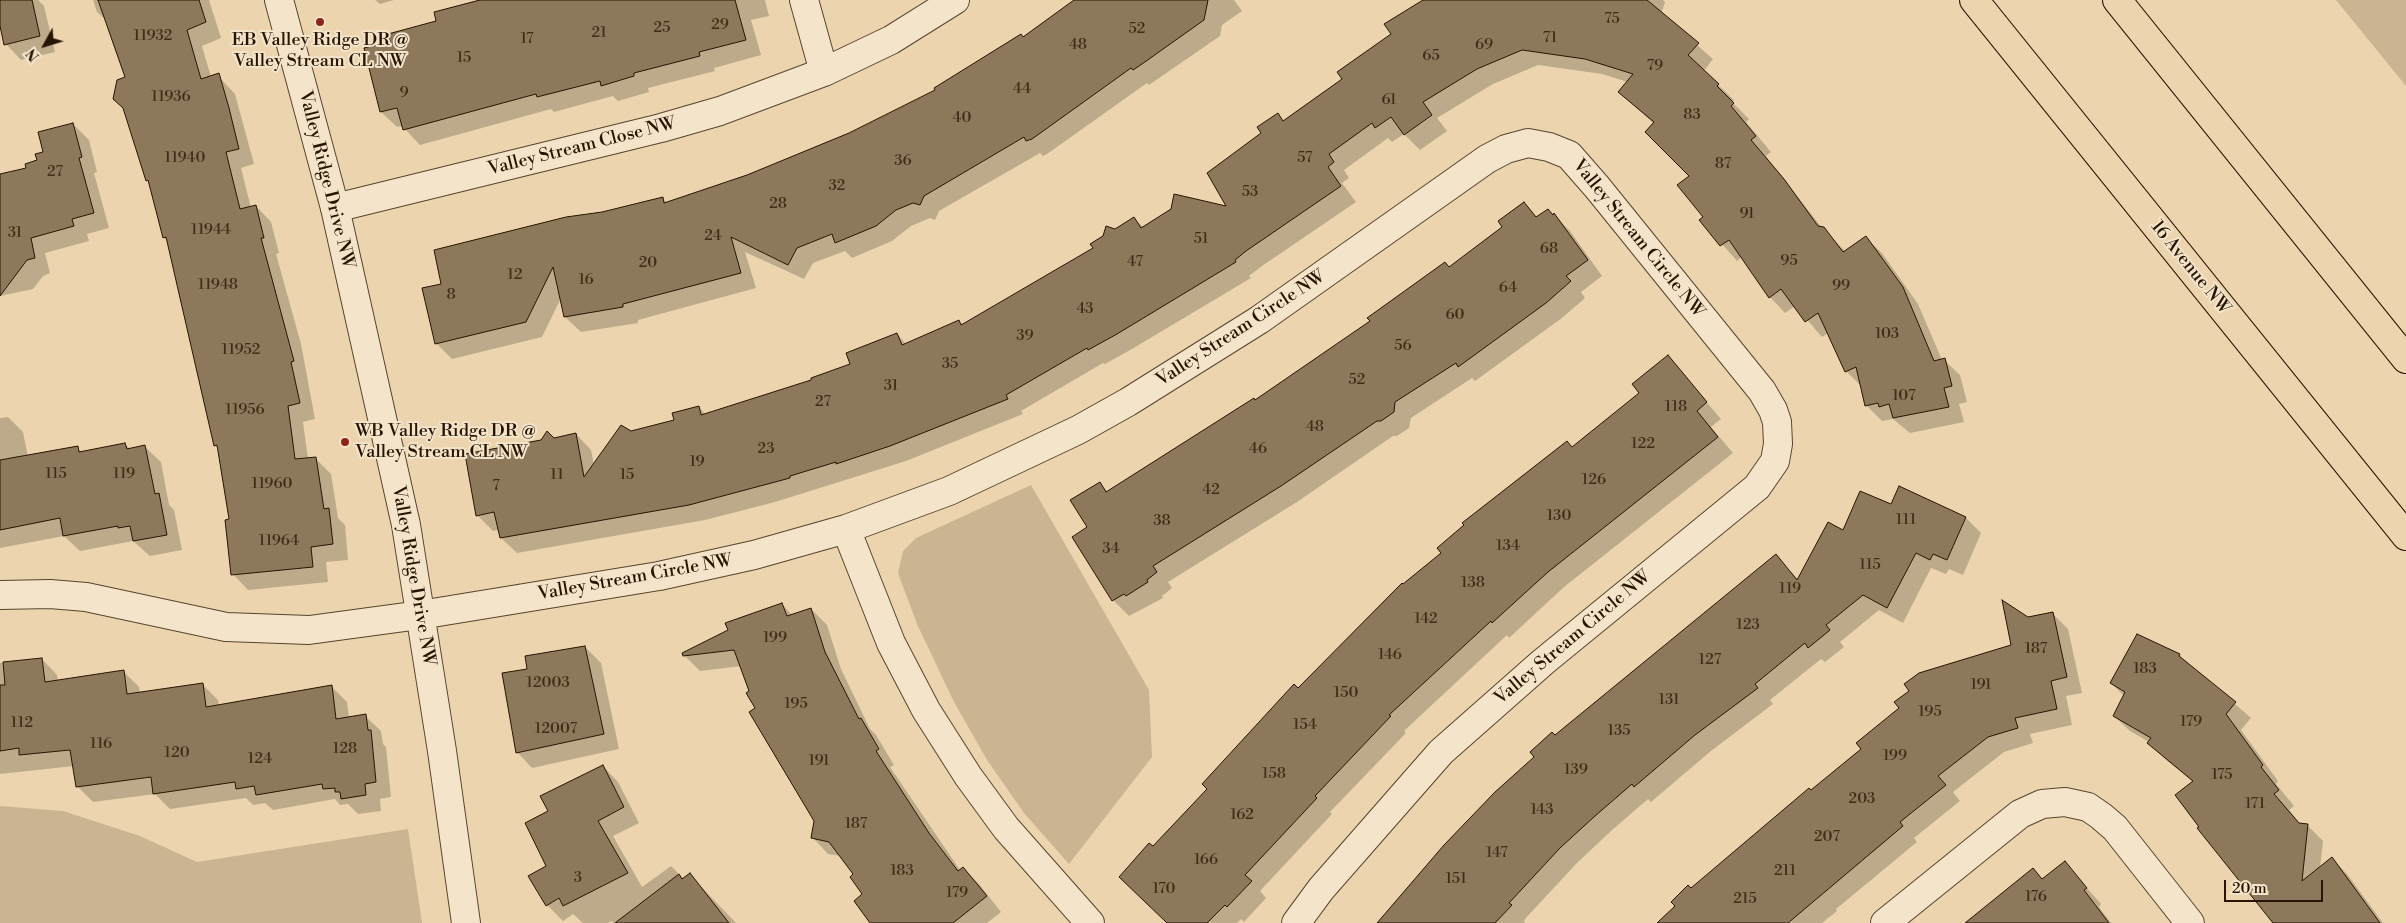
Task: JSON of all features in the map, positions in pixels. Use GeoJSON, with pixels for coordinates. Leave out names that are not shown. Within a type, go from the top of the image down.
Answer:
{"type":"FeatureCollection","features":[{"type":"Feature","properties":{"kind":"highway","name":"16 Avenue NW"},"geometry":{"type":"LineString","coordinates":[[1974,0],[2406,536]]}},
{"type":"Feature","properties":{"kind":"highway"},"geometry":{"type":"LineString","coordinates":[[2117,0],[2406,359]]}},
{"type":"Feature","properties":{"kind":"street","name":"Valley Ridge Drive NW"},"geometry":{"type":"LineString","coordinates":[[279,0],[335,208],[406,525],[466,923]]}},
{"type":"Feature","properties":{"kind":"street"},"geometry":{"type":"LineString","coordinates":[[804,0],[824,72]]}},
{"type":"Feature","properties":{"kind":"street","name":"Valley Stream Close NW"},"geometry":{"type":"LineString","coordinates":[[335,208],[661,128],[720,111],[824,72],[891,40],[955,0]]}},
{"type":"Feature","properties":{"kind":"street","name":"Valley Stream Circle NW"},"geometry":{"type":"LineString","coordinates":[[0,594],[86,597],[226,627],[309,630],[420,615],[714,565],[846,529],[949,491],[1078,430],[1128,402],[1259,320],[1487,159],[1506,149],[1528,143],[1549,147],[1569,155],[1597,186],[1762,391],[1773,410],[1777,422],[1778,444],[1775,461],[1757,487],[1543,662],[1441,752],[1321,889],[1296,923]]}},
{"type":"Feature","properties":{"kind":"street"},"geometry":{"type":"LineString","coordinates":[[846,529],[891,643],[926,710],[968,776],[1006,828],[1090,923]]}},
{"type":"Feature","properties":{"kind":"street"},"geometry":{"type":"LineString","coordinates":[[1885,923],[2020,814],[2042,804],[2056,802],[2077,804],[2102,816],[2115,828],[2190,923]]}},
{"type":"Feature","properties":{"kind":"shaded area"},"geometry":{"type":"Polygon","coordinates":[[[2336,0],[2406,0],[2406,86],[2336,0]]]}},
{"type":"Feature","properties":{"kind":"shaded area"},"geometry":{"type":"Polygon","coordinates":[[[1031,485],[1149,690],[1152,757],[1069,864],[1024,813],[987,760],[954,702],[917,624],[898,573],[903,551],[916,538],[1031,485]]]}},
{"type":"Feature","properties":{"kind":"shaded area"},"geometry":{"type":"Polygon","coordinates":[[[0,806],[63,811],[140,836],[197,862],[408,829],[422,923],[0,923],[0,806]]]}},
{"type":"Feature","properties":{"kind":"building"},"geometry":{"type":"Polygon","coordinates":[[[0,0],[32,0],[40,36],[4,45],[0,26],[0,0]]]}},
{"type":"Feature","properties":{"kind":"building"},"geometry":{"type":"Polygon","coordinates":[[[98,0],[199,0],[206,22],[187,30],[201,79],[219,73],[239,149],[226,152],[240,209],[256,205],[264,238],[261,238],[294,361],[291,362],[300,403],[288,406],[295,459],[316,457],[324,509],[329,508],[333,544],[311,547],[313,567],[231,575],[225,520],[229,519],[217,445],[214,446],[166,237],[163,238],[148,180],[146,181],[123,108],[113,99],[117,80],[125,77],[98,0]]]}},
{"type":"Feature","properties":{"kind":"building"},"geometry":{"type":"Polygon","coordinates":[[[480,0],[735,0],[746,40],[699,52],[700,56],[634,73],[634,76],[601,86],[600,81],[537,97],[536,94],[403,130],[397,108],[380,112],[364,48],[390,41],[388,34],[436,21],[434,12],[480,0]]]}},
{"type":"Feature","properties":{"kind":"building"},"geometry":{"type":"Polygon","coordinates":[[[1074,0],[1208,0],[1204,20],[1133,70],[1131,68],[1032,139],[1026,141],[1024,137],[924,196],[920,205],[913,203],[896,210],[876,226],[835,243],[832,234],[797,248],[788,265],[731,237],[741,273],[623,304],[623,307],[564,317],[553,267],[526,322],[435,344],[422,288],[441,284],[434,250],[566,217],[602,212],[663,197],[664,203],[747,175],[849,133],[935,90],[934,88],[1021,34],[1023,37],[1074,0]]]}},
{"type":"Feature","properties":{"kind":"building"},"geometry":{"type":"Polygon","coordinates":[[[1423,0],[1647,0],[1699,43],[1688,55],[1719,84],[1717,86],[1734,103],[1731,106],[1756,136],[1751,140],[1784,179],[1818,226],[1824,227],[1843,252],[1866,236],[1903,287],[1934,361],[1945,358],[1952,386],[1944,388],[1949,407],[1893,418],[1889,404],[1879,407],[1878,403],[1865,406],[1856,367],[1845,372],[1818,313],[1805,322],[1781,289],[1769,298],[1729,240],[1720,246],[1699,220],[1703,217],[1677,185],[1689,176],[1645,132],[1654,122],[1618,92],[1633,74],[1585,59],[1522,50],[1477,69],[1423,102],[1432,115],[1404,135],[1391,117],[1375,128],[1372,123],[1329,154],[1334,162],[1328,167],[1341,186],[1246,251],[1235,260],[1236,262],[1117,334],[1088,350],[1087,348],[1006,395],[1008,399],[890,446],[836,464],[836,462],[790,476],[790,478],[689,505],[500,538],[494,512],[476,516],[465,454],[541,440],[547,431],[554,438],[576,433],[584,477],[621,425],[631,431],[674,420],[672,413],[699,406],[701,415],[811,380],[811,378],[850,364],[846,353],[897,333],[902,345],[959,320],[961,325],[1093,248],[1090,244],[1103,236],[1106,226],[1115,229],[1134,217],[1141,228],[1171,209],[1174,194],[1226,206],[1207,173],[1261,133],[1257,127],[1278,113],[1283,121],[1342,79],[1337,72],[1391,34],[1384,24],[1423,0]]]}},
{"type":"Feature","properties":{"kind":"building"},"geometry":{"type":"Polygon","coordinates":[[[73,123],[82,157],[79,158],[94,213],[72,219],[74,226],[31,238],[35,258],[27,260],[0,296],[0,174],[26,168],[25,164],[37,160],[35,154],[43,152],[38,132],[73,123]]]}},
{"type":"Feature","properties":{"kind":"building"},"geometry":{"type":"Polygon","coordinates":[[[1524,202],[1536,217],[1548,209],[1553,215],[1554,213],[1588,260],[1566,276],[1571,281],[1546,303],[1458,367],[1456,363],[1395,402],[1394,412],[1381,421],[1377,421],[1281,486],[1153,566],[1157,572],[1147,580],[1148,582],[1126,596],[1124,594],[1112,601],[1072,537],[1087,527],[1070,500],[1100,482],[1106,492],[1254,398],[1255,400],[1370,321],[1367,318],[1445,262],[1449,267],[1502,227],[1498,221],[1524,202]]]}},
{"type":"Feature","properties":{"kind":"building"},"geometry":{"type":"Polygon","coordinates":[[[1668,355],[1707,402],[1697,411],[1718,437],[1548,572],[1492,623],[1491,621],[1389,715],[1391,716],[1315,796],[1317,798],[1245,875],[1252,881],[1227,907],[1225,905],[1207,923],[1167,923],[1119,877],[1149,843],[1153,846],[1207,789],[1202,784],[1294,684],[1298,688],[1402,583],[1441,553],[1437,548],[1464,525],[1462,523],[1567,441],[1572,447],[1639,393],[1632,384],[1668,355]]]}},
{"type":"Feature","properties":{"kind":"building"},"geometry":{"type":"Polygon","coordinates":[[[125,443],[127,449],[145,445],[155,494],[159,493],[167,535],[133,541],[130,526],[118,528],[118,526],[63,536],[60,518],[0,530],[0,460],[78,446],[79,452],[125,443]]]}},
{"type":"Feature","properties":{"kind":"building"},"geometry":{"type":"Polygon","coordinates":[[[1899,486],[1966,517],[1947,560],[1933,554],[1930,560],[1916,553],[1887,608],[1863,595],[1826,625],[1830,630],[1808,648],[1805,643],[1755,684],[1758,688],[1695,735],[1634,787],[1632,784],[1595,816],[1560,848],[1509,903],[1512,905],[1495,923],[1377,923],[1444,845],[1495,792],[1534,757],[1530,752],[1552,732],[1555,735],[1776,554],[1797,580],[1828,522],[1843,530],[1860,491],[1891,504],[1899,486]]]}},
{"type":"Feature","properties":{"kind":"building"},"geometry":{"type":"Polygon","coordinates":[[[2002,600],[2028,617],[2053,612],[2067,677],[2051,681],[2057,709],[2015,718],[2018,728],[1988,737],[1938,776],[1946,785],[1900,822],[1903,826],[1788,923],[1657,923],[1675,906],[1671,902],[1688,885],[1691,888],[1809,788],[1811,790],[1861,749],[1856,743],[1899,708],[1894,702],[1909,691],[1904,684],[1919,673],[2011,645],[2002,600]]]}},
{"type":"Feature","properties":{"kind":"building"},"geometry":{"type":"Polygon","coordinates":[[[782,603],[787,616],[811,608],[825,652],[859,719],[861,718],[879,749],[876,751],[929,833],[958,871],[963,867],[987,896],[953,923],[870,923],[854,901],[862,894],[850,877],[853,874],[829,842],[811,838],[814,821],[749,712],[755,708],[746,693],[749,691],[734,650],[683,656],[682,653],[728,630],[725,623],[782,603]]]}},
{"type":"Feature","properties":{"kind":"building"},"geometry":{"type":"Polygon","coordinates":[[[2137,634],[2180,654],[2179,656],[2236,702],[2226,714],[2263,765],[2261,767],[2279,790],[2274,794],[2299,823],[2308,824],[2302,881],[2332,857],[2380,923],[2273,923],[2197,828],[2199,827],[2175,795],[2193,781],[2147,743],[2151,738],[2113,716],[2125,692],[2110,683],[2137,634]]]}},
{"type":"Feature","properties":{"kind":"building"},"geometry":{"type":"Polygon","coordinates":[[[585,646],[604,734],[516,753],[502,673],[527,669],[525,656],[585,646]]]}},
{"type":"Feature","properties":{"kind":"building"},"geometry":{"type":"Polygon","coordinates":[[[42,658],[45,682],[124,670],[127,694],[203,683],[206,707],[332,685],[336,719],[366,714],[368,730],[371,730],[376,782],[365,784],[366,795],[341,799],[340,792],[335,792],[335,788],[323,789],[322,784],[256,795],[254,786],[236,789],[235,782],[153,794],[151,777],[76,787],[70,750],[19,755],[19,748],[0,751],[0,685],[5,685],[3,662],[42,658]]]}},
{"type":"Feature","properties":{"kind":"building"},"geometry":{"type":"Polygon","coordinates":[[[603,765],[624,807],[598,821],[628,873],[563,906],[559,898],[546,906],[528,876],[546,866],[525,823],[548,811],[540,796],[603,765]]]}},
{"type":"Feature","properties":{"kind":"building"},"geometry":{"type":"Polygon","coordinates":[[[2065,861],[2087,888],[2084,890],[2109,923],[1965,923],[2033,868],[2042,879],[2065,861]]]}},
{"type":"Feature","properties":{"kind":"building"},"geometry":{"type":"Polygon","coordinates":[[[690,873],[729,923],[615,923],[679,874],[682,879],[690,873]]]}},
{"type":"Feature","properties":{"kind":"place","name":"EB Valley Ridge DR @ Valley Stream CL NW"},"geometry":{"type":"Point","coordinates":[320,22]}},
{"type":"Feature","properties":{"kind":"place","name":"WB Valley Ridge DR @ Valley Stream CL NW"},"geometry":{"type":"Point","coordinates":[345,442]}}]}
